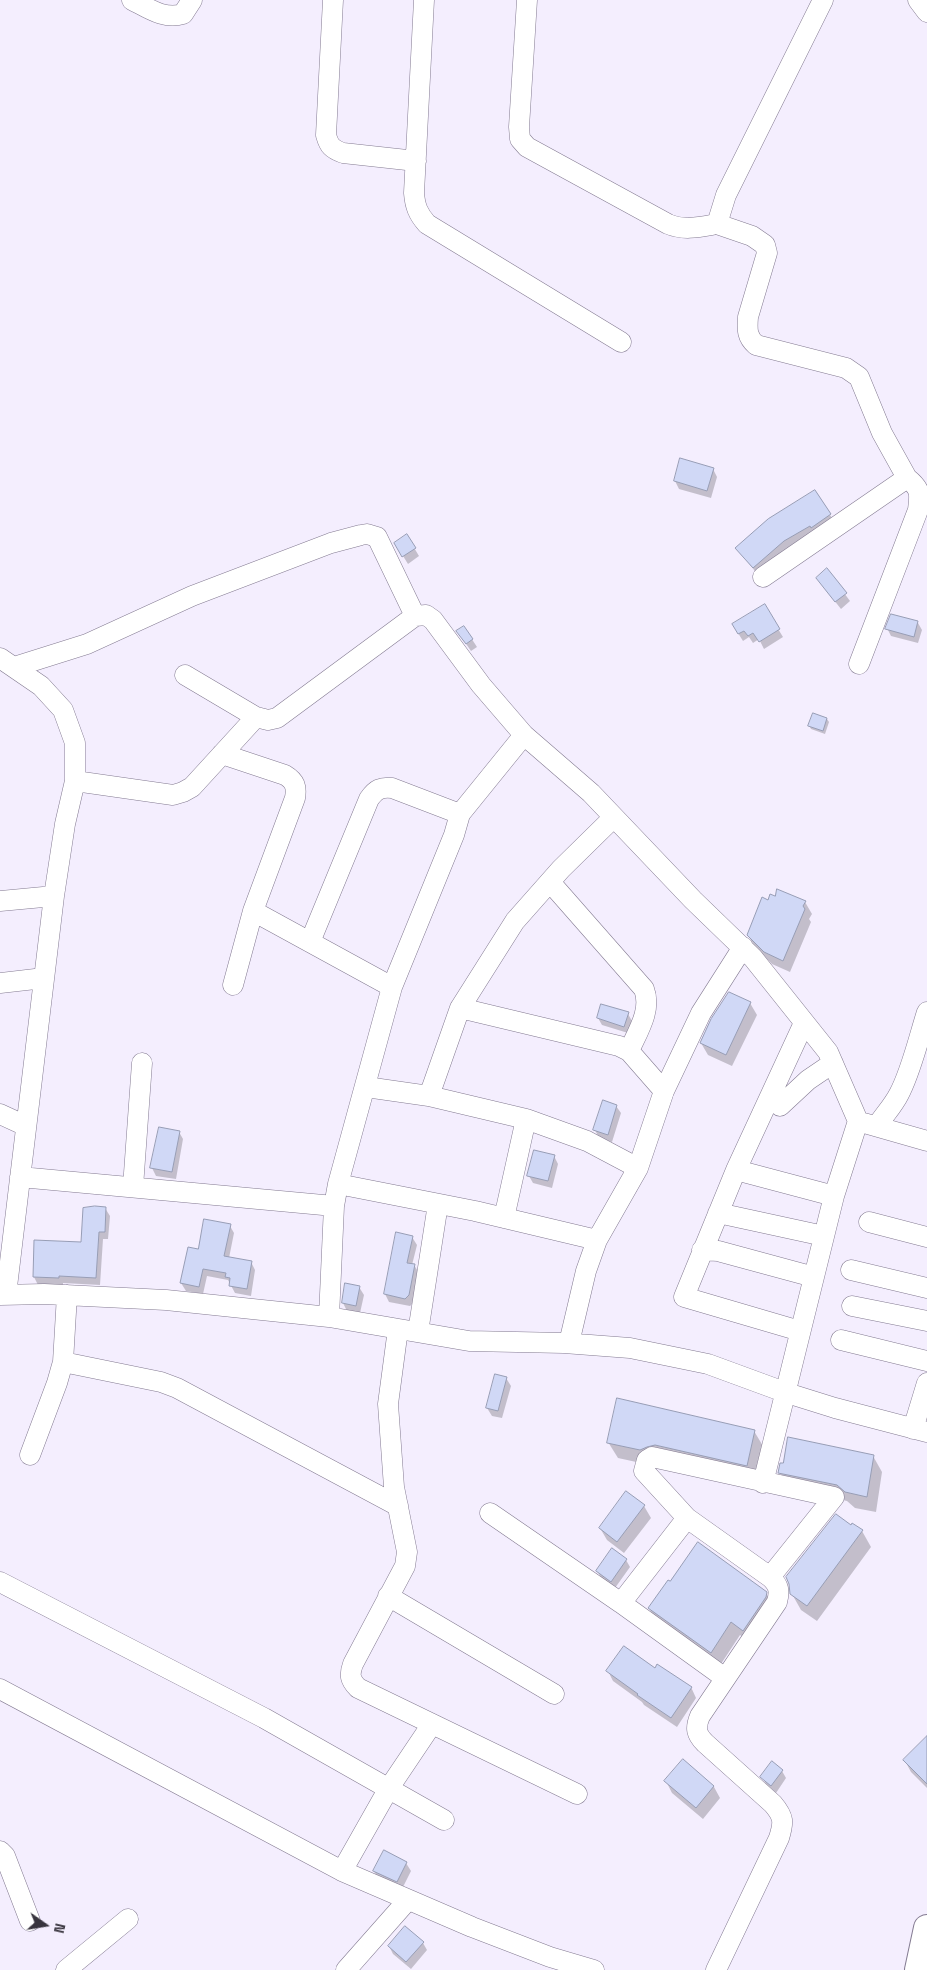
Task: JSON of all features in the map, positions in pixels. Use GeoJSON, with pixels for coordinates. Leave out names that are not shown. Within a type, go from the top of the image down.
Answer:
{"type":"FeatureCollection","features":[{"type":"Feature","properties":{"kind":"main road"},"geometry":{"type":"LineString","coordinates":[[918,1970],[927,1928]]}},
{"type":"Feature","properties":{"kind":"street"},"geometry":{"type":"LineString","coordinates":[[132,0],[162,15],[173,17],[183,14],[192,0]]}},
{"type":"Feature","properties":{"kind":"street"},"geometry":{"type":"LineString","coordinates":[[333,0],[326,135],[329,145],[343,153],[416,161]]}},
{"type":"Feature","properties":{"kind":"street"},"geometry":{"type":"LineString","coordinates":[[424,0],[415,206],[420,216],[427,224],[621,342]]}},
{"type":"Feature","properties":{"kind":"street"},"geometry":{"type":"LineString","coordinates":[[527,0],[519,128],[520,139],[527,147],[678,228],[688,229],[718,224],[752,236],[765,245],[766,253],[748,317],[748,338],[756,345],[846,368],[859,377],[882,432],[907,478],[917,486],[920,495],[918,510],[859,664]]}},
{"type":"Feature","properties":{"kind":"street"},"geometry":{"type":"LineString","coordinates":[[718,224],[726,194],[822,0]]}},
{"type":"Feature","properties":{"kind":"street"},"geometry":{"type":"LineString","coordinates":[[918,0],[927,12]]}},
{"type":"Feature","properties":{"kind":"street"},"geometry":{"type":"LineString","coordinates":[[763,577],[907,478]]}},
{"type":"Feature","properties":{"kind":"street"},"geometry":{"type":"LineString","coordinates":[[7,662],[87,644],[192,596],[331,544],[367,534],[377,537],[416,616]]}},
{"type":"Feature","properties":{"kind":"street"},"geometry":{"type":"LineString","coordinates":[[185,675],[256,717],[268,720],[277,718],[416,616],[426,615],[433,620],[481,685],[524,735],[591,793],[693,900],[743,947],[788,1000],[828,1052],[868,1124],[927,1141]]}},
{"type":"Feature","properties":{"kind":"street"},"geometry":{"type":"LineString","coordinates":[[7,662],[41,686],[63,710],[75,743],[76,780],[64,824],[20,1177],[3,1295],[67,1295],[166,1300],[329,1317],[469,1340],[569,1343],[630,1348],[702,1362],[787,1393],[920,1431],[927,1383]]}},
{"type":"Feature","properties":{"kind":"street"},"geometry":{"type":"LineString","coordinates":[[76,780],[174,794],[183,792],[192,787],[256,717]]}},
{"type":"Feature","properties":{"kind":"street"},"geometry":{"type":"LineString","coordinates":[[329,1317],[334,1206],[338,1184],[392,987],[454,835],[460,814],[524,735]]}},
{"type":"Feature","properties":{"kind":"street"},"geometry":{"type":"LineString","coordinates":[[222,754],[285,775],[293,780],[296,789],[295,798],[253,911],[233,985]]}},
{"type":"Feature","properties":{"kind":"street"},"geometry":{"type":"LineString","coordinates":[[310,942],[369,799],[375,791],[383,787],[392,788],[460,814]]}},
{"type":"Feature","properties":{"kind":"street"},"geometry":{"type":"LineString","coordinates":[[429,1096],[460,1008],[515,921],[550,882],[614,817]]}},
{"type":"Feature","properties":{"kind":"street"},"geometry":{"type":"LineString","coordinates":[[550,882],[644,989],[647,998],[647,1008],[629,1051]]}},
{"type":"Feature","properties":{"kind":"street"},"geometry":{"type":"LineString","coordinates":[[0,901],[54,896]]}},
{"type":"Feature","properties":{"kind":"street"},"geometry":{"type":"LineString","coordinates":[[253,911],[392,987]]}},
{"type":"Feature","properties":{"kind":"street"},"geometry":{"type":"LineString","coordinates":[[569,1343],[586,1271],[596,1240],[638,1168],[664,1092],[701,1013],[743,947]]}},
{"type":"Feature","properties":{"kind":"street"},"geometry":{"type":"LineString","coordinates":[[0,982],[44,978]]}},
{"type":"Feature","properties":{"kind":"street"},"geometry":{"type":"LineString","coordinates":[[460,1008],[619,1046],[629,1051],[664,1092]]}},
{"type":"Feature","properties":{"kind":"street"},"geometry":{"type":"LineString","coordinates":[[763,1483],[787,1393],[800,1332],[834,1196],[868,1124],[893,1105],[901,1092],[927,1012]]}},
{"type":"Feature","properties":{"kind":"street"},"geometry":{"type":"LineString","coordinates":[[800,1332],[684,1296],[710,1251],[715,1222],[736,1170],[804,1023]]}},
{"type":"Feature","properties":{"kind":"street"},"geometry":{"type":"LineString","coordinates":[[133,1187],[142,1063]]}},
{"type":"Feature","properties":{"kind":"street"},"geometry":{"type":"LineString","coordinates":[[780,1106],[808,1080],[833,1063]]}},
{"type":"Feature","properties":{"kind":"street"},"geometry":{"type":"LineString","coordinates":[[366,1087],[429,1096],[526,1119],[587,1141],[638,1168]]}},
{"type":"Feature","properties":{"kind":"street"},"geometry":{"type":"LineString","coordinates":[[0,1114],[26,1126]]}},
{"type":"Feature","properties":{"kind":"street"},"geometry":{"type":"LineString","coordinates":[[504,1218],[526,1119]]}},
{"type":"Feature","properties":{"kind":"street"},"geometry":{"type":"LineString","coordinates":[[736,1170],[834,1196]]}},
{"type":"Feature","properties":{"kind":"street"},"geometry":{"type":"LineString","coordinates":[[20,1177],[334,1206]]}},
{"type":"Feature","properties":{"kind":"street"},"geometry":{"type":"LineString","coordinates":[[338,1184],[504,1218],[596,1240]]}},
{"type":"Feature","properties":{"kind":"street"},"geometry":{"type":"LineString","coordinates":[[438,1204],[388,1404],[394,1487],[407,1552],[405,1566],[349,1673],[352,1682],[358,1688],[577,1794]]}},
{"type":"Feature","properties":{"kind":"street"},"geometry":{"type":"LineString","coordinates":[[715,1222],[824,1236]]}},
{"type":"Feature","properties":{"kind":"street"},"geometry":{"type":"LineString","coordinates":[[869,1222],[927,1237]]}},
{"type":"Feature","properties":{"kind":"street"},"geometry":{"type":"LineString","coordinates":[[710,1251],[814,1277]]}},
{"type":"Feature","properties":{"kind":"street"},"geometry":{"type":"LineString","coordinates":[[851,1270],[927,1288]]}},
{"type":"Feature","properties":{"kind":"street"},"geometry":{"type":"LineString","coordinates":[[30,1455],[63,1362],[67,1295]]}},
{"type":"Feature","properties":{"kind":"street"},"geometry":{"type":"LineString","coordinates":[[852,1306],[927,1321]]}},
{"type":"Feature","properties":{"kind":"street"},"geometry":{"type":"LineString","coordinates":[[842,1340],[927,1361]]}},
{"type":"Feature","properties":{"kind":"street"},"geometry":{"type":"LineString","coordinates":[[63,1362],[161,1382],[177,1388],[398,1506]]}},
{"type":"Feature","properties":{"kind":"street"},"geometry":{"type":"LineString","coordinates":[[716,1970],[779,1838],[783,1824],[780,1813],[773,1804],[697,1735],[696,1726],[700,1716],[777,1602],[780,1593],[778,1584],[770,1577],[687,1518],[644,1471],[648,1460],[652,1457],[763,1483],[834,1497],[770,1577]]}},
{"type":"Feature","properties":{"kind":"street"},"geometry":{"type":"LineString","coordinates":[[490,1513],[621,1603],[725,1678]]}},
{"type":"Feature","properties":{"kind":"street"},"geometry":{"type":"LineString","coordinates":[[621,1603],[687,1518]]}},
{"type":"Feature","properties":{"kind":"street"},"geometry":{"type":"LineString","coordinates":[[0,1582],[264,1718],[444,1820]]}},
{"type":"Feature","properties":{"kind":"street"},"geometry":{"type":"LineString","coordinates":[[388,1596],[554,1694]]}},
{"type":"Feature","properties":{"kind":"street"},"geometry":{"type":"LineString","coordinates":[[0,1689],[342,1871],[472,1927],[587,1969]]}},
{"type":"Feature","properties":{"kind":"street"},"geometry":{"type":"LineString","coordinates":[[342,1871],[389,1788],[432,1724]]}},
{"type":"Feature","properties":{"kind":"street"},"geometry":{"type":"LineString","coordinates":[[0,1852],[5,1856],[30,1921]]}},
{"type":"Feature","properties":{"kind":"street"},"geometry":{"type":"LineString","coordinates":[[346,1970],[407,1900]]}},
{"type":"Feature","properties":{"kind":"street"},"geometry":{"type":"LineString","coordinates":[[66,1970],[128,1918]]}},
{"type":"Feature","properties":{"kind":"building"},"geometry":{"type":"Polygon","coordinates":[[[680,458],[714,468],[707,491],[674,481],[680,458]]]}},
{"type":"Feature","properties":{"kind":"building"},"geometry":{"type":"Polygon","coordinates":[[[815,490],[831,514],[811,528],[810,526],[784,541],[753,568],[735,548],[768,519],[815,490]]]}},
{"type":"Feature","properties":{"kind":"building"},"geometry":{"type":"Polygon","coordinates":[[[407,534],[416,548],[402,557],[394,543],[407,534]]]}},
{"type":"Feature","properties":{"kind":"building"},"geometry":{"type":"Polygon","coordinates":[[[827,568],[847,593],[835,602],[816,578],[827,568]]]}},
{"type":"Feature","properties":{"kind":"building"},"geometry":{"type":"Polygon","coordinates":[[[765,604],[780,629],[759,642],[753,633],[748,636],[744,631],[738,634],[732,624],[765,604]]]}},
{"type":"Feature","properties":{"kind":"building"},"geometry":{"type":"Polygon","coordinates":[[[891,614],[918,621],[914,637],[885,629],[891,614]]]}},
{"type":"Feature","properties":{"kind":"building"},"geometry":{"type":"Polygon","coordinates":[[[464,626],[473,639],[466,644],[456,631],[464,626]]]}},
{"type":"Feature","properties":{"kind":"building"},"geometry":{"type":"Polygon","coordinates":[[[813,713],[827,718],[823,731],[808,726],[813,713]]]}},
{"type":"Feature","properties":{"kind":"building"},"geometry":{"type":"Polygon","coordinates":[[[777,889],[806,901],[803,906],[805,909],[783,961],[764,952],[747,935],[762,897],[768,900],[770,894],[775,896],[777,889]]]}},
{"type":"Feature","properties":{"kind":"building"},"geometry":{"type":"Polygon","coordinates":[[[729,992],[751,1002],[726,1055],[700,1043],[711,1019],[729,992]]]}},
{"type":"Feature","properties":{"kind":"building"},"geometry":{"type":"Polygon","coordinates":[[[601,1004],[629,1012],[624,1027],[597,1018],[601,1004]]]}},
{"type":"Feature","properties":{"kind":"building"},"geometry":{"type":"Polygon","coordinates":[[[603,1100],[617,1105],[608,1135],[593,1130],[603,1100]]]}},
{"type":"Feature","properties":{"kind":"building"},"geometry":{"type":"Polygon","coordinates":[[[159,1127],[180,1131],[172,1172],[150,1168],[159,1127]]]}},
{"type":"Feature","properties":{"kind":"building"},"geometry":{"type":"Polygon","coordinates":[[[534,1150],[555,1155],[548,1181],[527,1176],[534,1150]]]}},
{"type":"Feature","properties":{"kind":"building"},"geometry":{"type":"Polygon","coordinates":[[[106,1207],[105,1232],[99,1232],[96,1278],[33,1277],[34,1240],[81,1242],[83,1208],[106,1207]]]}},
{"type":"Feature","properties":{"kind":"building"},"geometry":{"type":"Polygon","coordinates":[[[204,1219],[231,1224],[224,1256],[252,1261],[247,1289],[229,1286],[230,1278],[225,1277],[226,1273],[203,1269],[199,1287],[180,1283],[188,1247],[198,1249],[204,1219]]]}},
{"type":"Feature","properties":{"kind":"building"},"geometry":{"type":"Polygon","coordinates":[[[396,1232],[413,1236],[407,1263],[415,1264],[409,1295],[405,1299],[384,1294],[396,1232]]]}},
{"type":"Feature","properties":{"kind":"building"},"geometry":{"type":"Polygon","coordinates":[[[345,1283],[360,1286],[356,1306],[342,1303],[345,1283]]]}},
{"type":"Feature","properties":{"kind":"building"},"geometry":{"type":"Polygon","coordinates":[[[495,1374],[507,1377],[498,1411],[486,1408],[495,1374]]]}},
{"type":"Feature","properties":{"kind":"building"},"geometry":{"type":"Polygon","coordinates":[[[617,1398],[755,1430],[747,1466],[655,1445],[640,1450],[607,1443],[617,1398]]]}},
{"type":"Feature","properties":{"kind":"building"},"geometry":{"type":"Polygon","coordinates":[[[788,1437],[874,1455],[867,1497],[845,1492],[837,1485],[778,1473],[780,1463],[783,1463],[788,1437]]]}},
{"type":"Feature","properties":{"kind":"building"},"geometry":{"type":"Polygon","coordinates":[[[626,1491],[645,1505],[617,1542],[599,1528],[626,1491]]]}},
{"type":"Feature","properties":{"kind":"building"},"geometry":{"type":"Polygon","coordinates":[[[836,1514],[851,1525],[852,1523],[863,1530],[807,1606],[790,1594],[786,1577],[836,1514]]]}},
{"type":"Feature","properties":{"kind":"building"},"geometry":{"type":"Polygon","coordinates":[[[698,1542],[767,1592],[766,1597],[743,1631],[731,1622],[711,1653],[648,1608],[698,1542]]]}},
{"type":"Feature","properties":{"kind":"building"},"geometry":{"type":"Polygon","coordinates":[[[612,1548],[627,1559],[611,1582],[596,1571],[612,1548]]]}},
{"type":"Feature","properties":{"kind":"building"},"geometry":{"type":"Polygon","coordinates":[[[624,1646],[655,1668],[657,1664],[692,1687],[671,1718],[606,1671],[624,1646]]]}},
{"type":"Feature","properties":{"kind":"building"},"geometry":{"type":"Polygon","coordinates":[[[927,1736],[927,1784],[903,1760],[927,1736]]]}},
{"type":"Feature","properties":{"kind":"building"},"geometry":{"type":"Polygon","coordinates":[[[683,1759],[714,1786],[696,1808],[664,1781],[683,1759]]]}},
{"type":"Feature","properties":{"kind":"building"},"geometry":{"type":"Polygon","coordinates":[[[772,1761],[783,1770],[771,1786],[760,1777],[772,1761]]]}},
{"type":"Feature","properties":{"kind":"building"},"geometry":{"type":"Polygon","coordinates":[[[384,1850],[407,1862],[397,1882],[373,1871],[384,1850]]]}},
{"type":"Feature","properties":{"kind":"building"},"geometry":{"type":"Polygon","coordinates":[[[405,1926],[424,1942],[406,1962],[388,1946],[405,1926]]]}}]}
